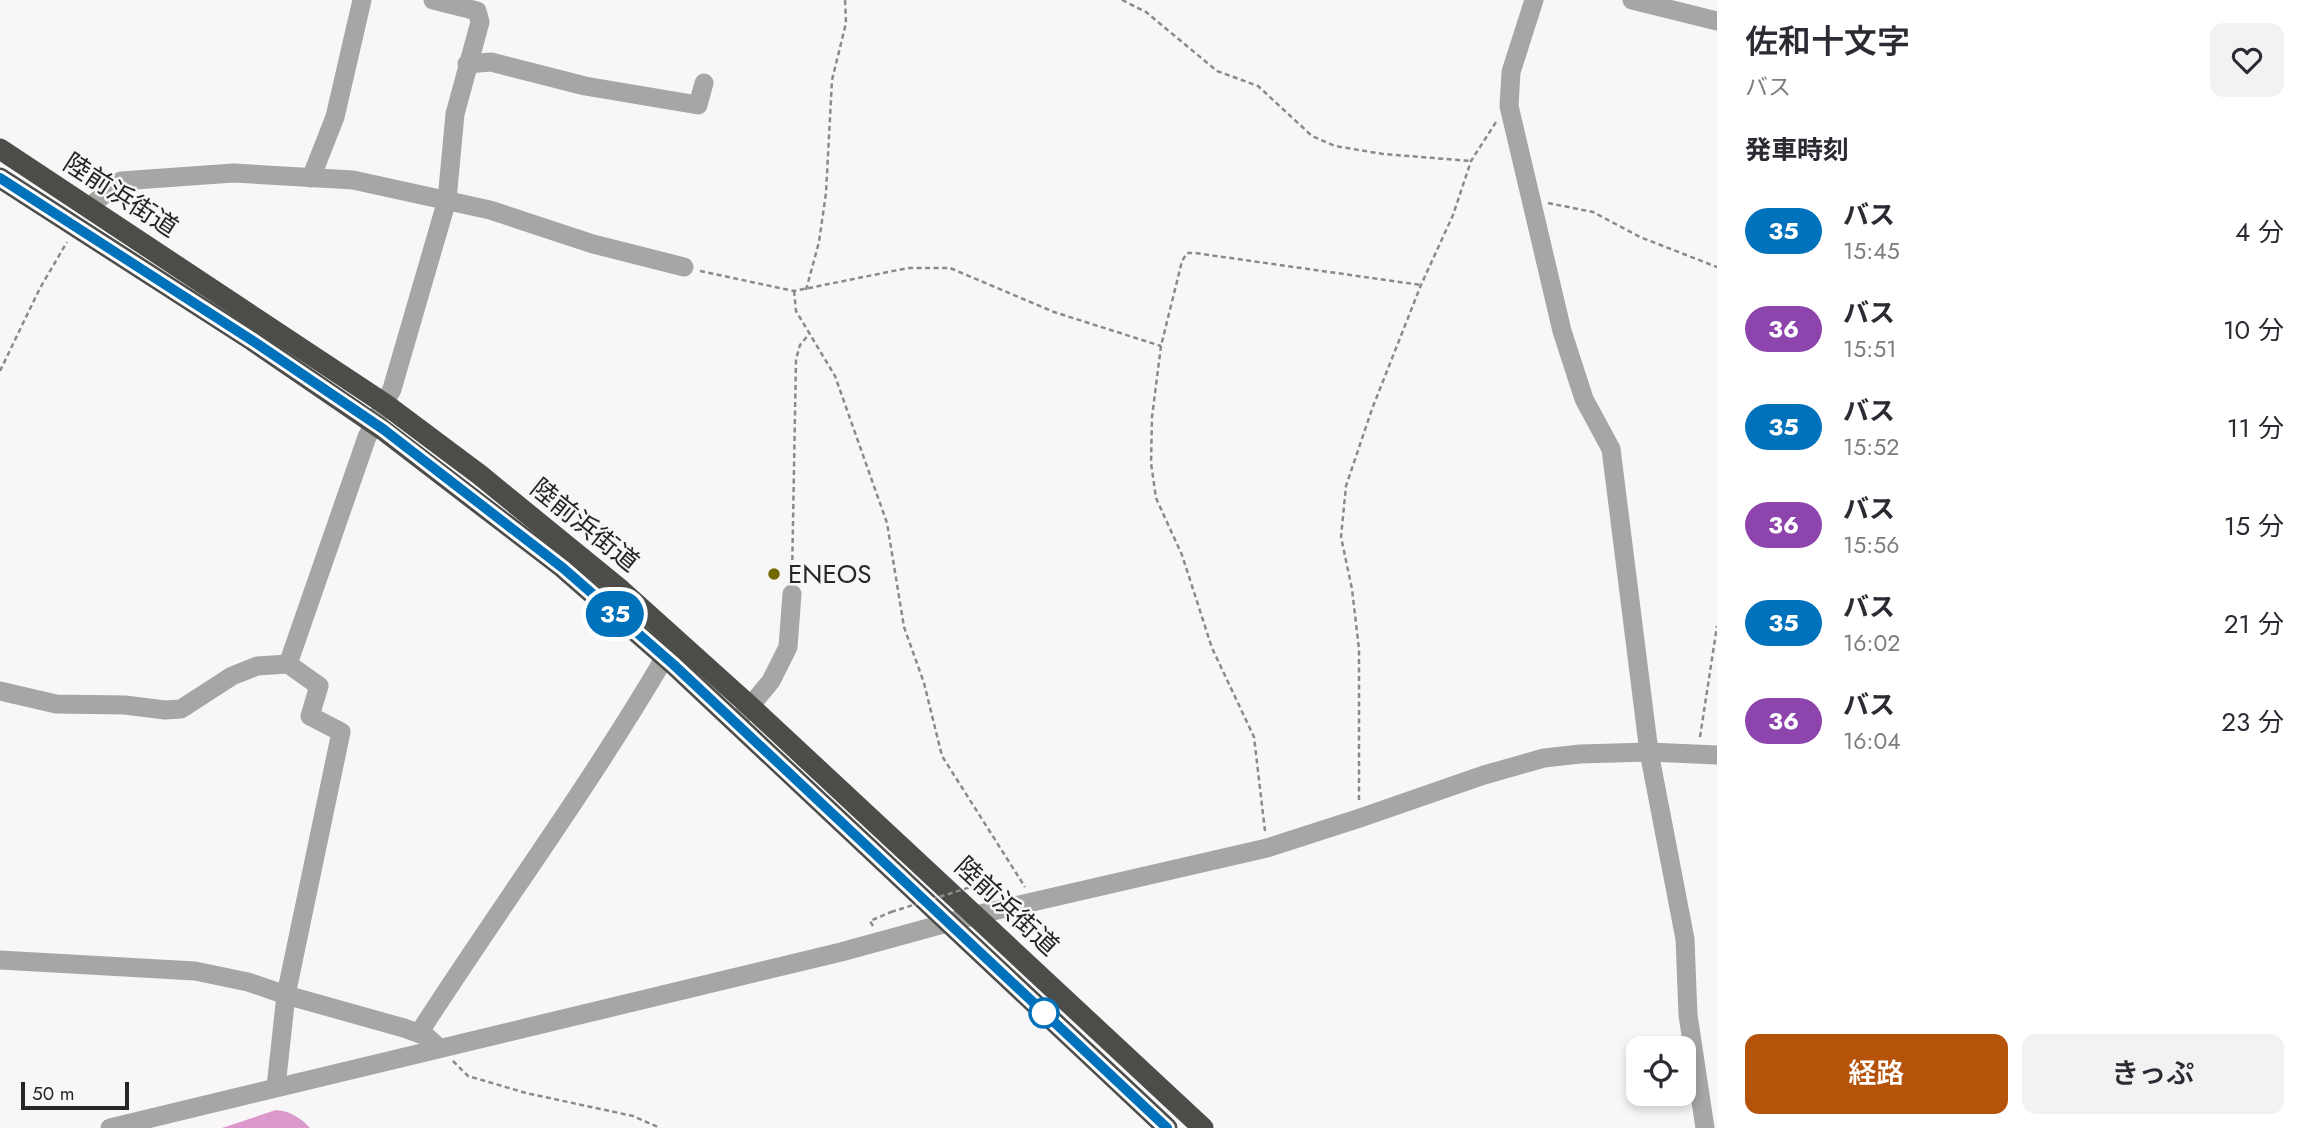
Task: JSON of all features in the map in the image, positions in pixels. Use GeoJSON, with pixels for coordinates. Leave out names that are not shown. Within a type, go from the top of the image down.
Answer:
{"type":"FeatureCollection","features":[{"type":"Feature","properties":{"kind":"highway","name":"陸前浜街道"},"geometry":{"type":"LineString","coordinates":[[0,149],[385,404],[480,475],[621,590],[751,707],[1203,1128]]}},
{"type":"Feature","properties":{"kind":"highway","name":"陸前浜街道"},"geometry":{"type":"LineString","coordinates":[[0,178],[253,341],[374,424],[563,568],[665,657],[1167,1128]]}},
{"type":"Feature","properties":{"kind":"street"},"geometry":{"type":"LineString","coordinates":[[311,178],[335,117],[362,0]]}},
{"type":"Feature","properties":{"kind":"street"},"geometry":{"type":"LineString","coordinates":[[288,664],[367,437],[392,389],[447,200],[455,114],[480,22],[477,11],[433,0]]}},
{"type":"Feature","properties":{"kind":"street"},"geometry":{"type":"LineString","coordinates":[[1534,0],[1511,72],[1509,106],[1562,331],[1584,399],[1611,449],[1649,752],[1685,940],[1688,1015],[1705,1128]]}},
{"type":"Feature","properties":{"kind":"street"},"geometry":{"type":"LineString","coordinates":[[1633,0],[1717,21]]}},
{"type":"Feature","properties":{"kind":"street"},"geometry":{"type":"LineString","coordinates":[[467,64],[491,62],[584,86],[698,105],[704,83]]}},
{"type":"Feature","properties":{"kind":"street"},"geometry":{"type":"LineString","coordinates":[[89,207],[121,181],[233,173],[353,180],[490,209],[593,244],[684,267]]}},
{"type":"Feature","properties":{"kind":"street"},"geometry":{"type":"LineString","coordinates":[[735,723],[771,681],[788,647],[792,594]]}},
{"type":"Feature","properties":{"kind":"street"},"geometry":{"type":"LineString","coordinates":[[419,1033],[625,726],[665,657]]}},
{"type":"Feature","properties":{"kind":"street"},"geometry":{"type":"LineString","coordinates":[[0,691],[56,704],[181,709],[232,676],[257,666],[288,664],[319,686],[310,716],[341,732],[286,996],[276,1087]]}},
{"type":"Feature","properties":{"kind":"street"},"geometry":{"type":"LineString","coordinates":[[110,1128],[841,952],[976,915],[1267,848],[1484,775],[1544,758],[1649,752],[1707,755]]}},
{"type":"Feature","properties":{"kind":"street"},"geometry":{"type":"LineString","coordinates":[[0,960],[195,971],[248,982],[286,996],[348,1011],[419,1033],[439,1047]]}},
{"type":"Feature","properties":{"kind":"path"},"geometry":{"type":"LineString","coordinates":[[806,290],[819,242],[826,193],[832,80],[846,23],[845,0]]}},
{"type":"Feature","properties":{"kind":"path"},"geometry":{"type":"LineString","coordinates":[[1122,0],[1146,12],[1217,71],[1258,86],[1312,136],[1335,146],[1383,154],[1471,161]]}},
{"type":"Feature","properties":{"kind":"path"},"geometry":{"type":"LineString","coordinates":[[1360,818],[1357,723],[1359,649],[1352,589],[1341,537],[1346,486],[1372,408],[1405,331],[1421,285],[1453,215],[1471,161],[1489,131],[1509,106]]}},
{"type":"Feature","properties":{"kind":"path"},"geometry":{"type":"LineString","coordinates":[[1532,200],[1593,212],[1640,237],[1717,267]]}},
{"type":"Feature","properties":{"kind":"path"},"geometry":{"type":"LineString","coordinates":[[0,371],[40,288],[76,227]]}},
{"type":"Feature","properties":{"kind":"path"},"geometry":{"type":"LineString","coordinates":[[1267,848],[1254,737],[1212,648],[1182,555],[1156,498],[1151,463],[1152,417],[1161,346],[1182,261],[1187,253],[1421,285]]}},
{"type":"Feature","properties":{"kind":"path"},"geometry":{"type":"LineString","coordinates":[[684,267],[794,291],[908,268],[950,268],[1054,312],[1161,346]]}},
{"type":"Feature","properties":{"kind":"path"},"geometry":{"type":"LineString","coordinates":[[794,291],[796,311],[835,376],[887,523],[904,627],[924,683],[942,756],[1034,901]]}},
{"type":"Feature","properties":{"kind":"path"},"geometry":{"type":"LineString","coordinates":[[792,594],[796,359],[800,345],[810,333]]}},
{"type":"Feature","properties":{"kind":"path"},"geometry":{"type":"LineString","coordinates":[[1707,755],[1717,626]]}},
{"type":"Feature","properties":{"kind":"path"},"geometry":{"type":"LineString","coordinates":[[881,923],[873,926],[870,921],[986,882],[984,876],[965,884]]}},
{"type":"Feature","properties":{"kind":"path"},"geometry":{"type":"LineString","coordinates":[[439,1047],[468,1076],[526,1093],[633,1115],[660,1128]]}},
{"type":"Feature","properties":{"kind":"shaded area"},"geometry":{"type":"Polygon","coordinates":[[[276,1110],[295,1116],[310,1128],[222,1128],[276,1110]]]}},
{"type":"Feature","properties":{"kind":"bus line","name":"35"},"geometry":{"type":"LineString","coordinates":[[0,178],[253,341],[383,429],[563,568],[674,665],[1167,1128]]}},
{"type":"Feature","properties":{"kind":"place","name":"ENEOS"},"geometry":{"type":"Point","coordinates":[774,574]}}]}
